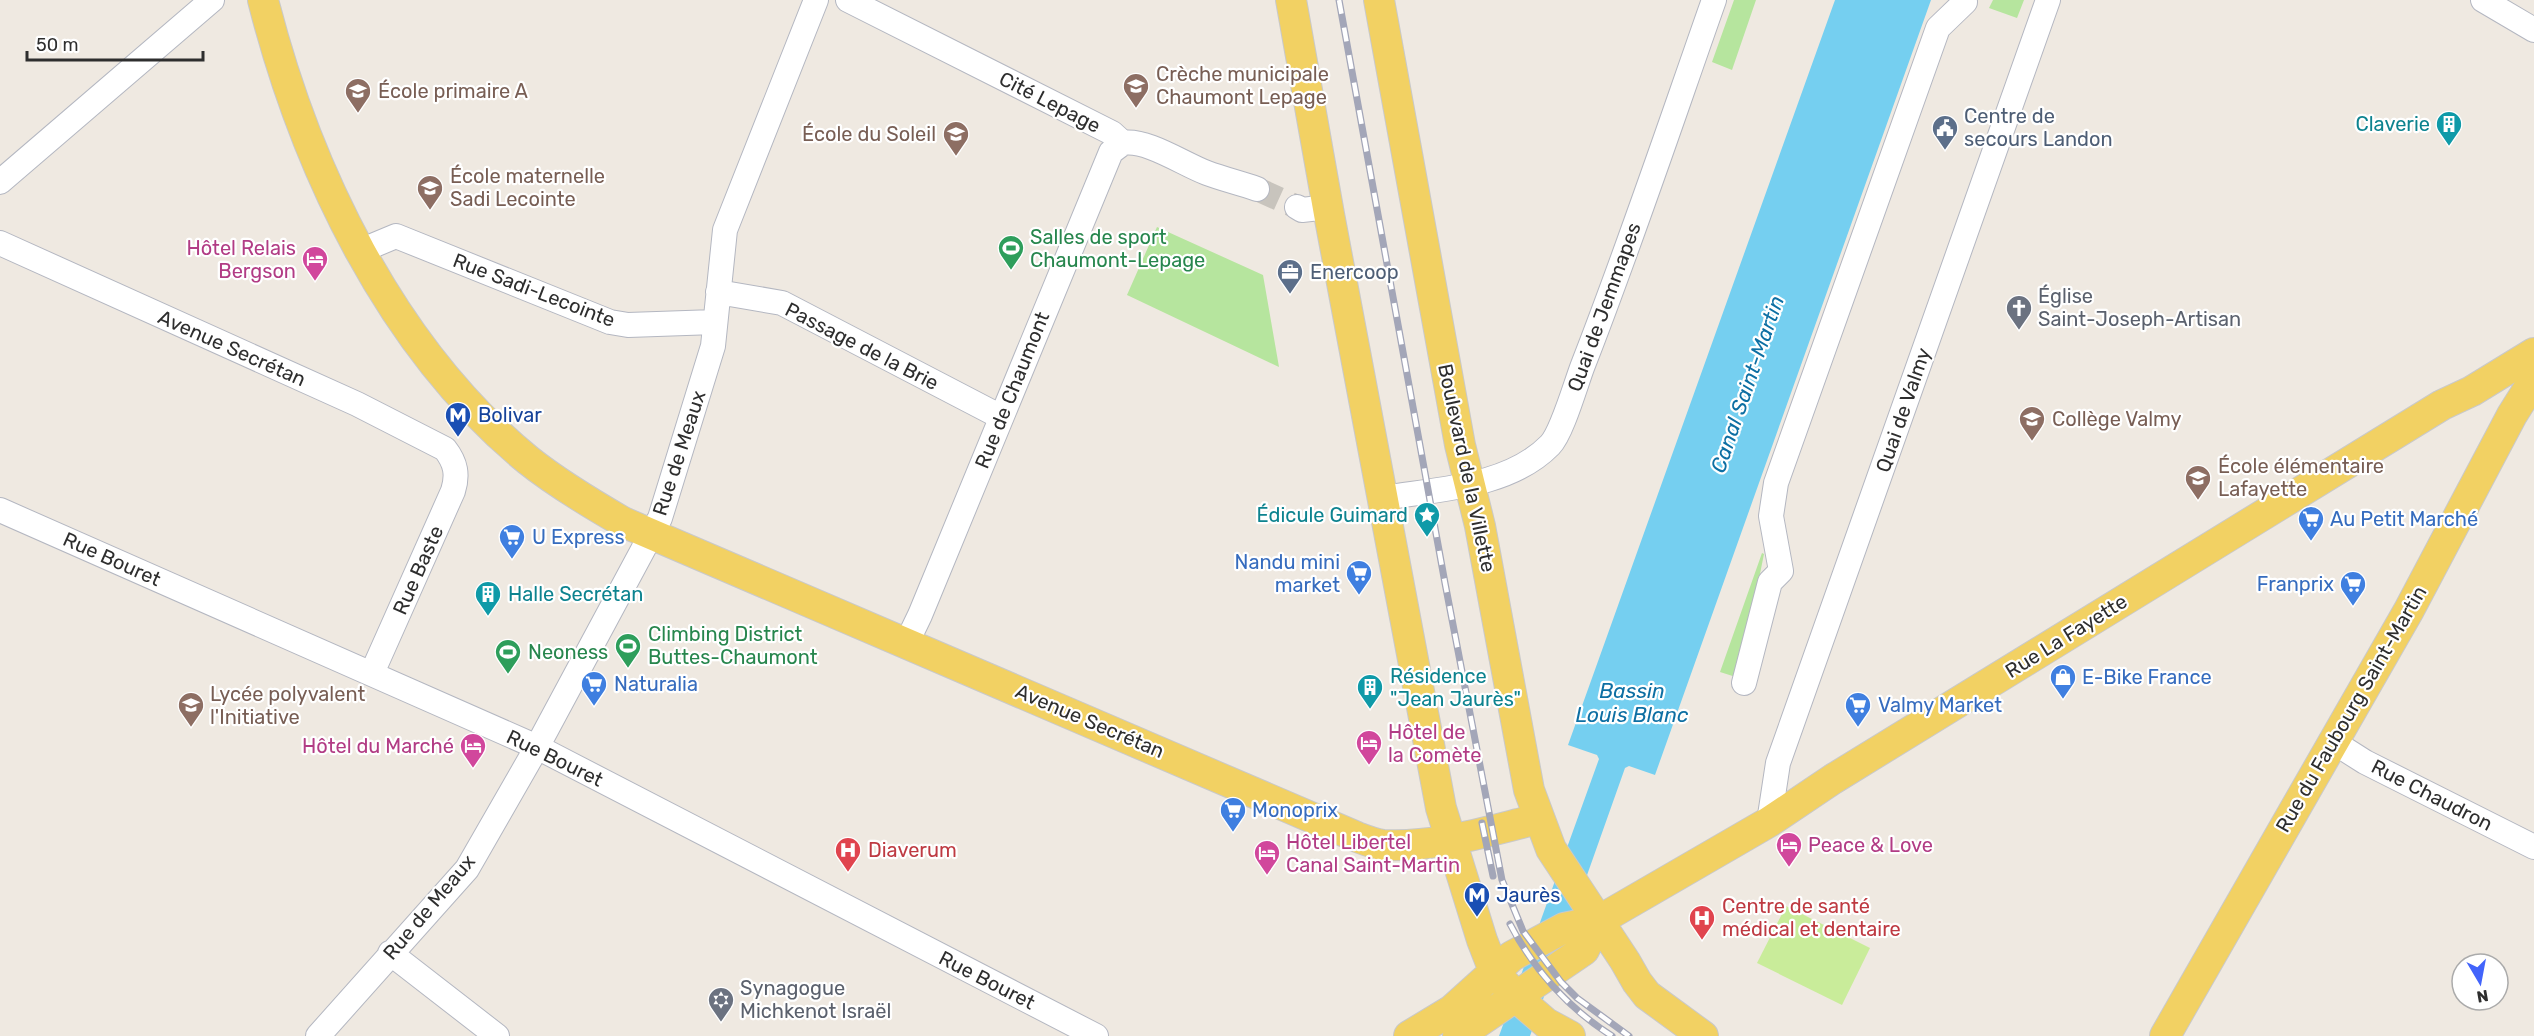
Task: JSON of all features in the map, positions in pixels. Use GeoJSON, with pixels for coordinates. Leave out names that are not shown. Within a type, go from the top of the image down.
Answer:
{"type":"FeatureCollection","features":[{"type":"Feature","properties":{"kind":"main road","name":"Avenue Secrétan"},"geometry":{"type":"LineString","coordinates":[[263,0],[297,113],[345,224],[360,251],[434,363],[470,406],[528,459],[559,483],[623,522],[1357,837],[1381,845],[1415,844],[1452,839],[1538,819]]}},
{"type":"Feature","properties":{"kind":"main road"},"geometry":{"type":"LineString","coordinates":[[1291,0],[1439,800],[1482,940],[1494,971],[1516,997],[1546,1023],[1570,1036]]}},
{"type":"Feature","properties":{"kind":"main road","name":"Boulevard de la Villette"},"geometry":{"type":"LineString","coordinates":[[1378,0],[1460,444],[1480,526],[1526,779],[1538,819],[1551,849],[1647,995],[1703,1036]]}},
{"type":"Feature","properties":{"kind":"main road","name":"Rue La Fayette"},"geometry":{"type":"LineString","coordinates":[[1409,1036],[1452,1010],[1512,956],[1564,928],[1598,921],[1769,822],[1833,779],[2442,405],[2472,391],[2534,353]]}},
{"type":"Feature","properties":{"kind":"main road","name":"Rue du Faubourg Saint-Martin"},"geometry":{"type":"LineString","coordinates":[[2165,1036],[2409,610],[2512,415],[2534,380]]}},
{"type":"Feature","properties":{"kind":"main road"},"geometry":{"type":"LineString","coordinates":[[1458,1036],[1584,950],[1598,921]]}},
{"type":"Feature","properties":{"kind":"street"},"geometry":{"type":"LineString","coordinates":[[0,182],[212,0]]}},
{"type":"Feature","properties":{"kind":"street","name":"Rue de Meaux"},"geometry":{"type":"LineString","coordinates":[[318,1036],[466,868],[537,747],[667,501],[713,346],[725,230],[816,0]]}},
{"type":"Feature","properties":{"kind":"street","name":"Cité Lepage"},"geometry":{"type":"LineString","coordinates":[[848,0],[1112,133],[1123,142],[1131,142],[1156,150],[1208,173],[1257,189]]}},
{"type":"Feature","properties":{"kind":"street","name":"Quai de Jemmapes"},"geometry":{"type":"LineString","coordinates":[[1384,498],[1470,484],[1528,462],[1555,439],[1603,315],[1714,0]]}},
{"type":"Feature","properties":{"kind":"street","name":"Quai de Valmy"},"geometry":{"type":"LineString","coordinates":[[1769,822],[1778,764],[2048,0]]}},
{"type":"Feature","properties":{"kind":"street"},"geometry":{"type":"LineString","coordinates":[[2483,0],[2534,30]]}},
{"type":"Feature","properties":{"kind":"street"},"geometry":{"type":"LineString","coordinates":[[1744,683],[1770,582],[1781,571],[1765,524],[1776,483],[1938,28],[1965,2]]}},
{"type":"Feature","properties":{"kind":"street","name":"Rue de Chaumont"},"geometry":{"type":"LineString","coordinates":[[906,642],[920,615],[1106,163],[1111,152],[1123,142]]}},
{"type":"Feature","properties":{"kind":"street"},"geometry":{"type":"LineString","coordinates":[[1297,207],[1302,210],[1328,207]]}},
{"type":"Feature","properties":{"kind":"street","name":"Rue Sadi-Lecointe"},"geometry":{"type":"LineString","coordinates":[[360,251],[396,236],[610,322],[628,326],[715,322]]}},
{"type":"Feature","properties":{"kind":"street","name":"Avenue Secrétan"},"geometry":{"type":"LineString","coordinates":[[0,243],[357,404],[437,444],[445,450],[455,465]]}},
{"type":"Feature","properties":{"kind":"street","name":"Passage de la Brie"},"geometry":{"type":"LineString","coordinates":[[718,292],[782,303],[1001,417]]}},
{"type":"Feature","properties":{"kind":"street","name":"Rue Baste"},"geometry":{"type":"LineString","coordinates":[[372,673],[453,491],[456,481],[455,465]]}},
{"type":"Feature","properties":{"kind":"street","name":"Rue Bouret"},"geometry":{"type":"LineString","coordinates":[[0,510],[537,747],[1096,1036]]}},
{"type":"Feature","properties":{"kind":"street","name":"Rue Chaudron"},"geometry":{"type":"LineString","coordinates":[[2332,741],[2365,762],[2534,847]]}},
{"type":"Feature","properties":{"kind":"street"},"geometry":{"type":"LineString","coordinates":[[390,953],[497,1036]]}},
{"type":"Feature","properties":{"kind":"green space"},"geometry":{"type":"Polygon","coordinates":[[[1734,0],[1756,0],[1732,70],[1712,62],[1734,0]]]}},
{"type":"Feature","properties":{"kind":"green space"},"geometry":{"type":"Polygon","coordinates":[[[1993,0],[2024,0],[2017,18],[1989,8],[1993,0]]]}},
{"type":"Feature","properties":{"kind":"green space"},"geometry":{"type":"Polygon","coordinates":[[[1157,227],[1263,275],[1279,367],[1127,295],[1157,227]]]}},
{"type":"Feature","properties":{"kind":"green space"},"geometry":{"type":"Polygon","coordinates":[[[1762,553],[1764,554],[1739,678],[1720,672],[1762,553]]]}},
{"type":"Feature","properties":{"kind":"green space"},"geometry":{"type":"Polygon","coordinates":[[[1786,906],[1870,948],[1842,1005],[1757,963],[1786,906]]]}},
{"type":"Feature","properties":{"kind":"water","name":"Bassin Louis Blanc"},"geometry":{"type":"Polygon","coordinates":[[[1835,0],[1931,0],[1655,775],[1629,766],[1625,768],[1530,1036],[1499,1036],[1599,759],[1597,755],[1568,745],[1835,0]]]}},
{"type":"Feature","properties":{"kind":"tunnel"},"geometry":{"type":"LineString","coordinates":[[1257,189],[1297,207]]}},
{"type":"Feature","properties":{"kind":"railway"},"geometry":{"type":"LineString","coordinates":[[1339,0],[1445,583],[1502,880],[1523,931],[1561,982],[1577,998],[1629,1036]]}},
{"type":"Feature","properties":{"kind":"railway"},"geometry":{"type":"LineString","coordinates":[[1482,823],[1493,876]]}},
{"type":"Feature","properties":{"kind":"railway"},"geometry":{"type":"LineString","coordinates":[[1510,924],[1519,941],[1553,987],[1581,1013],[1612,1036]]}},
{"type":"Feature","properties":{"kind":"place","name":"Crèche municipale Chaumont Lepage"},"geometry":{"type":"Point","coordinates":[1136,109]}},
{"type":"Feature","properties":{"kind":"place","name":"École primaire A"},"geometry":{"type":"Point","coordinates":[358,114]}},
{"type":"Feature","properties":{"kind":"place","name":"Claverie"},"geometry":{"type":"Point","coordinates":[2449,147]}},
{"type":"Feature","properties":{"kind":"place","name":"Centre de secours Landon"},"geometry":{"type":"Point","coordinates":[1945,151]}},
{"type":"Feature","properties":{"kind":"place","name":"École du Soleil"},"geometry":{"type":"Point","coordinates":[956,157]}},
{"type":"Feature","properties":{"kind":"place","name":"École maternelle Sadi Lecointe"},"geometry":{"type":"Point","coordinates":[430,211]}},
{"type":"Feature","properties":{"kind":"place","name":"Salles de sport Chaumont-Lepage"},"geometry":{"type":"Point","coordinates":[1011,271]}},
{"type":"Feature","properties":{"kind":"place","name":"Hôtel Relais Bergson"},"geometry":{"type":"Point","coordinates":[315,282]}},
{"type":"Feature","properties":{"kind":"place","name":"Enercoop"},"geometry":{"type":"Point","coordinates":[1290,295]}},
{"type":"Feature","properties":{"kind":"place","name":"Église Saint-Joseph-Artisan"},"geometry":{"type":"Point","coordinates":[2019,331]}},
{"type":"Feature","properties":{"kind":"place","name":"Bolivar"},"geometry":{"type":"Point","coordinates":[458,438]}},
{"type":"Feature","properties":{"kind":"place","name":"Collège Valmy"},"geometry":{"type":"Point","coordinates":[2032,442]}},
{"type":"Feature","properties":{"kind":"place","name":"École élémentaire Lafayette"},"geometry":{"type":"Point","coordinates":[2198,501]}},
{"type":"Feature","properties":{"kind":"place","name":"Édicule Guimard"},"geometry":{"type":"Point","coordinates":[1427,538]}},
{"type":"Feature","properties":{"kind":"place","name":"Au Petit Marché"},"geometry":{"type":"Point","coordinates":[2311,542]}},
{"type":"Feature","properties":{"kind":"place","name":"U Express"},"geometry":{"type":"Point","coordinates":[512,560]}},
{"type":"Feature","properties":{"kind":"place","name":"Nandu mini market"},"geometry":{"type":"Point","coordinates":[1359,596]}},
{"type":"Feature","properties":{"kind":"place","name":"Franprix"},"geometry":{"type":"Point","coordinates":[2353,607]}},
{"type":"Feature","properties":{"kind":"place","name":"Halle Secrétan"},"geometry":{"type":"Point","coordinates":[488,617]}},
{"type":"Feature","properties":{"kind":"place","name":"Climbing District Buttes-Chaumont"},"geometry":{"type":"Point","coordinates":[628,669]}},
{"type":"Feature","properties":{"kind":"place","name":"Neoness"},"geometry":{"type":"Point","coordinates":[508,675]}},
{"type":"Feature","properties":{"kind":"place","name":"E-Bike France"},"geometry":{"type":"Point","coordinates":[2063,700]}},
{"type":"Feature","properties":{"kind":"place","name":"Naturalia"},"geometry":{"type":"Point","coordinates":[594,707]}},
{"type":"Feature","properties":{"kind":"place","name":"Résidence \"Jean Jaurès\""},"geometry":{"type":"Point","coordinates":[1370,710]}},
{"type":"Feature","properties":{"kind":"place","name":"Lycée polyvalent l'Initiative"},"geometry":{"type":"Point","coordinates":[191,728]}},
{"type":"Feature","properties":{"kind":"place","name":"Valmy Market"},"geometry":{"type":"Point","coordinates":[1858,728]}},
{"type":"Feature","properties":{"kind":"place","name":"Hôtel de la Comète"},"geometry":{"type":"Point","coordinates":[1369,766]}},
{"type":"Feature","properties":{"kind":"place","name":"Hôtel du Marché"},"geometry":{"type":"Point","coordinates":[473,769]}},
{"type":"Feature","properties":{"kind":"place","name":"Monoprix"},"geometry":{"type":"Point","coordinates":[1233,833]}},
{"type":"Feature","properties":{"kind":"place","name":"Peace & Love"},"geometry":{"type":"Point","coordinates":[1789,868]}},
{"type":"Feature","properties":{"kind":"place","name":"Diaverum"},"geometry":{"type":"Point","coordinates":[848,873]}},
{"type":"Feature","properties":{"kind":"place","name":"Hôtel Libertel Canal Saint-Martin"},"geometry":{"type":"Point","coordinates":[1267,876]}},
{"type":"Feature","properties":{"kind":"place","name":"Jaurès"},"geometry":{"type":"Point","coordinates":[1477,918]}},
{"type":"Feature","properties":{"kind":"place","name":"Centre de santé médical et dentaire"},"geometry":{"type":"Point","coordinates":[1702,941]}},
{"type":"Feature","properties":{"kind":"place","name":"Synagogue Michkenot Israël"},"geometry":{"type":"Point","coordinates":[721,1023]}},
{"type":"Feature","properties":{"kind":"water label","name":"Canal Saint-Martin"},"geometry":{"type":"Point","coordinates":[1747,384]}}]}
